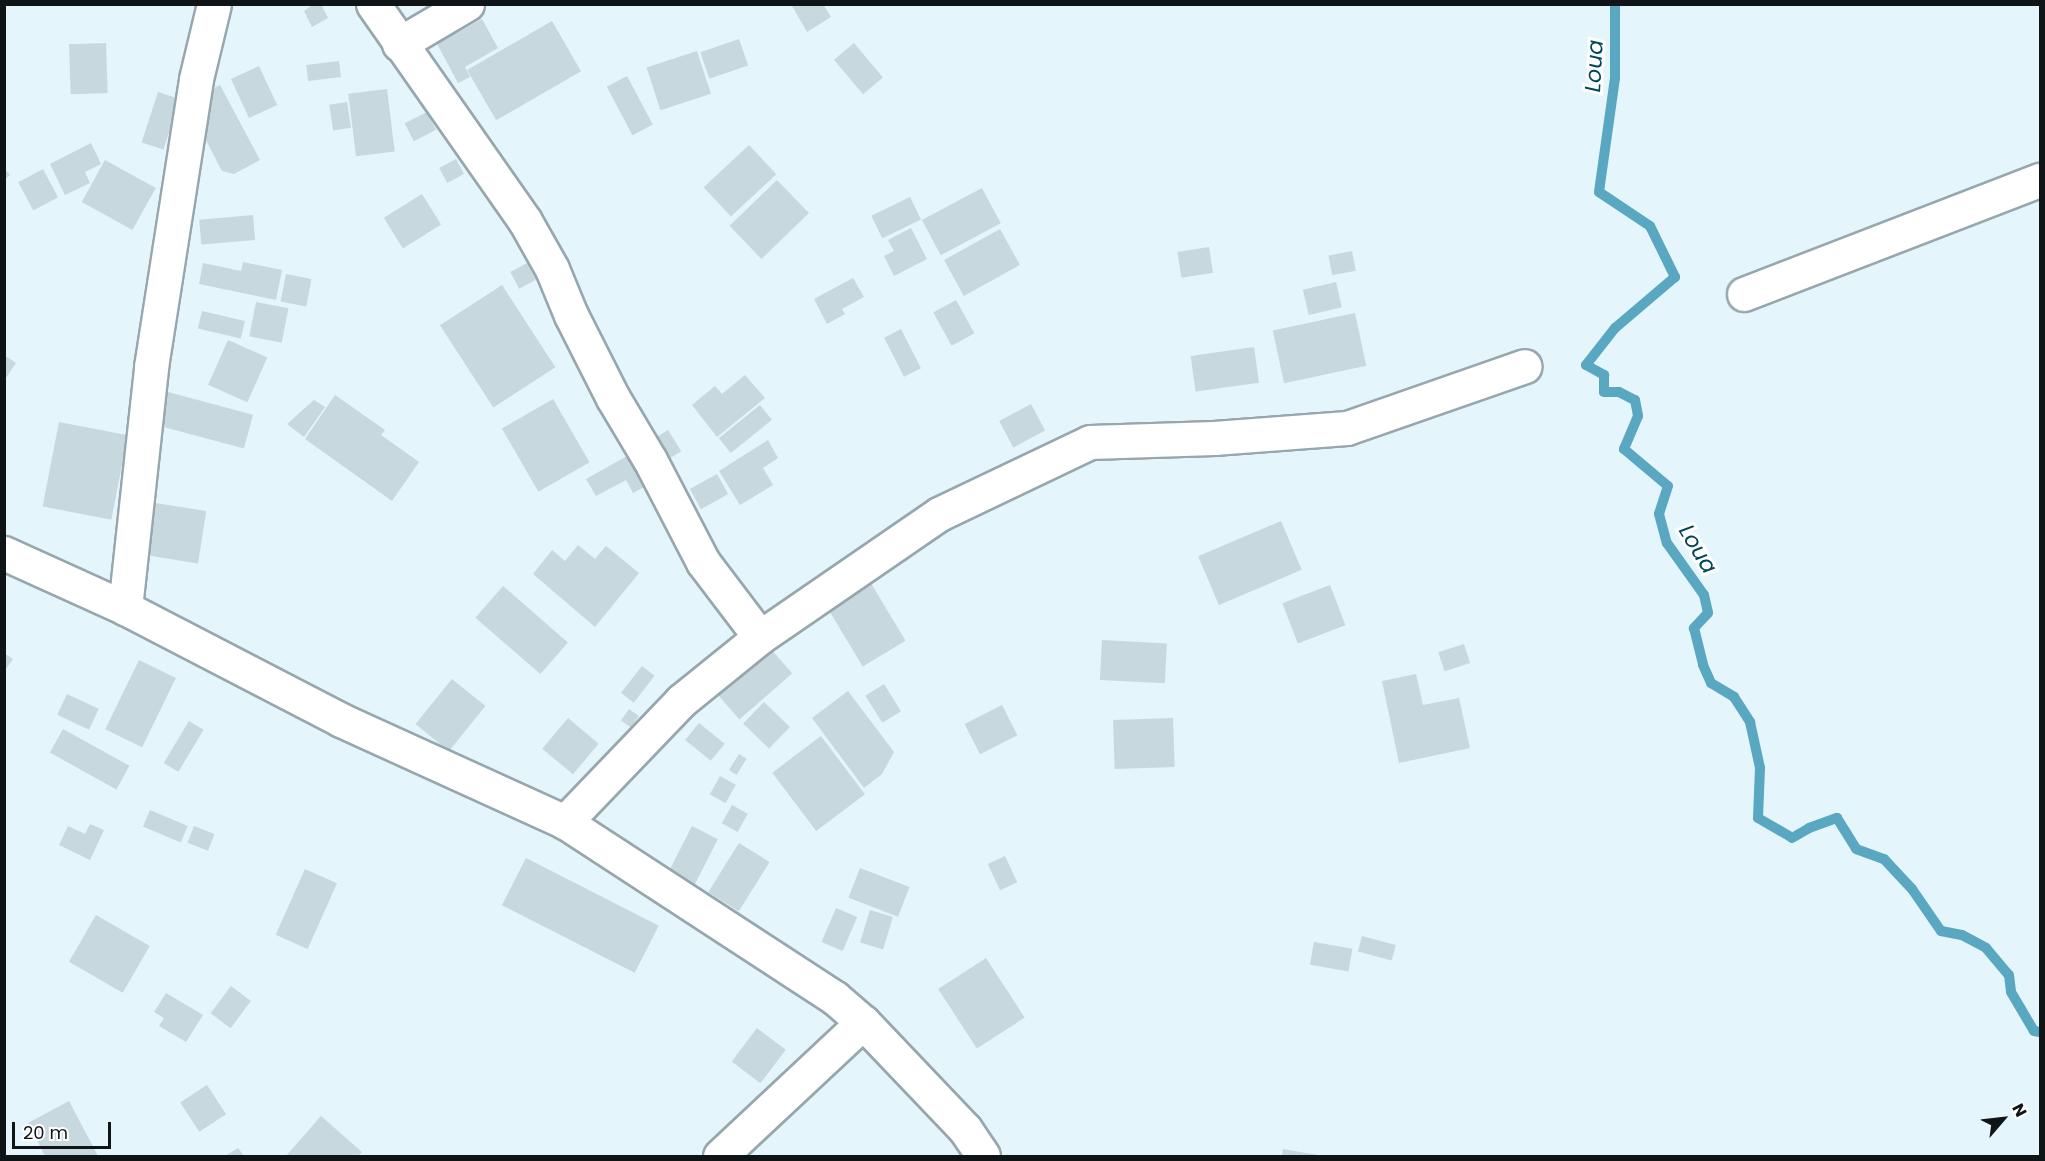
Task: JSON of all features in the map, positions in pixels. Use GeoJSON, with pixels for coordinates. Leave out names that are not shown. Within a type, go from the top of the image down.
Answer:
{"type":"FeatureCollection","features":[{"type":"Feature","properties":{"kind":"street"},"geometry":{"type":"LineString","coordinates":[[125,608],[151,367],[196,79],[214,4]]}},
{"type":"Feature","properties":{"kind":"street"},"geometry":{"type":"LineString","coordinates":[[373,4],[525,221],[552,269],[571,315],[613,398],[650,460],[703,562],[760,637]]}},
{"type":"Feature","properties":{"kind":"street"},"geometry":{"type":"LineString","coordinates":[[399,44],[466,4]]}},
{"type":"Feature","properties":{"kind":"street"},"geometry":{"type":"LineString","coordinates":[[1744,294],[2040,180]]}},
{"type":"Feature","properties":{"kind":"street"},"geometry":{"type":"LineString","coordinates":[[565,822],[681,700],[760,637],[939,514],[1090,442],[1214,438],[1347,428],[1525,366]]}},
{"type":"Feature","properties":{"kind":"street"},"geometry":{"type":"LineString","coordinates":[[4,553],[125,608],[341,720],[565,822],[835,998],[863,1022],[965,1129],[983,1156]]}},
{"type":"Feature","properties":{"kind":"street"},"geometry":{"type":"LineString","coordinates":[[720,1156],[863,1022]]}},
{"type":"Feature","properties":{"kind":"building"},"geometry":{"type":"Polygon","coordinates":[[[314,4],[321,4],[328,18],[312,27],[304,11],[314,4]]]}},
{"type":"Feature","properties":{"kind":"building"},"geometry":{"type":"Polygon","coordinates":[[[791,4],[823,4],[831,17],[807,32],[791,4]]]}},
{"type":"Feature","properties":{"kind":"building"},"geometry":{"type":"Polygon","coordinates":[[[482,19],[498,48],[465,67],[470,77],[458,83],[437,44],[482,19]]]}},
{"type":"Feature","properties":{"kind":"building"},"geometry":{"type":"Polygon","coordinates":[[[552,21],[581,71],[496,120],[467,70],[552,21]]]}},
{"type":"Feature","properties":{"kind":"building"},"geometry":{"type":"Polygon","coordinates":[[[739,39],[748,65],[709,79],[700,52],[739,39]]]}},
{"type":"Feature","properties":{"kind":"building"},"geometry":{"type":"Polygon","coordinates":[[[106,43],[108,93],[71,94],[69,44],[106,43]]]}},
{"type":"Feature","properties":{"kind":"building"},"geometry":{"type":"Polygon","coordinates":[[[854,43],[883,77],[863,94],[834,60],[854,43]]]}},
{"type":"Feature","properties":{"kind":"building"},"geometry":{"type":"Polygon","coordinates":[[[697,51],[711,94],[660,110],[647,67],[697,51]]]}},
{"type":"Feature","properties":{"kind":"building"},"geometry":{"type":"Polygon","coordinates":[[[339,61],[341,77],[308,81],[306,65],[339,61]]]}},
{"type":"Feature","properties":{"kind":"building"},"geometry":{"type":"Polygon","coordinates":[[[259,66],[277,105],[249,118],[231,79],[259,66]]]}},
{"type":"Feature","properties":{"kind":"building"},"geometry":{"type":"Polygon","coordinates":[[[627,76],[653,125],[633,135],[607,87],[627,76]]]}},
{"type":"Feature","properties":{"kind":"building"},"geometry":{"type":"Polygon","coordinates":[[[220,85],[260,160],[234,174],[222,171],[198,125],[200,96],[220,85]]]}},
{"type":"Feature","properties":{"kind":"building"},"geometry":{"type":"Polygon","coordinates":[[[387,89],[395,152],[356,156],[348,94],[387,89]]]}},
{"type":"Feature","properties":{"kind":"building"},"geometry":{"type":"Polygon","coordinates":[[[158,92],[180,99],[163,150],[142,142],[158,92]]]}},
{"type":"Feature","properties":{"kind":"building"},"geometry":{"type":"Polygon","coordinates":[[[347,102],[351,128],[333,130],[329,105],[347,102]]]}},
{"type":"Feature","properties":{"kind":"building"},"geometry":{"type":"Polygon","coordinates":[[[427,112],[436,130],[414,141],[405,123],[427,112]]]}},
{"type":"Feature","properties":{"kind":"building"},"geometry":{"type":"Polygon","coordinates":[[[91,143],[101,164],[85,172],[90,183],[65,195],[50,164],[91,143]]]}},
{"type":"Feature","properties":{"kind":"building"},"geometry":{"type":"Polygon","coordinates":[[[749,145],[776,174],[731,217],[704,187],[749,145]]]}},
{"type":"Feature","properties":{"kind":"building"},"geometry":{"type":"Polygon","coordinates":[[[456,159],[464,174],[447,183],[439,168],[456,159]]]}},
{"type":"Feature","properties":{"kind":"building"},"geometry":{"type":"Polygon","coordinates":[[[105,160],[156,188],[132,230],[82,202],[105,160]]]}},
{"type":"Feature","properties":{"kind":"building"},"geometry":{"type":"Polygon","coordinates":[[[4,168],[10,175],[4,180],[4,168]]]}},
{"type":"Feature","properties":{"kind":"building"},"geometry":{"type":"Polygon","coordinates":[[[43,169],[58,197],[33,210],[18,182],[43,169]]]}},
{"type":"Feature","properties":{"kind":"building"},"geometry":{"type":"Polygon","coordinates":[[[777,180],[809,213],[761,259],[730,226],[777,180]]]}},
{"type":"Feature","properties":{"kind":"building"},"geometry":{"type":"Polygon","coordinates":[[[982,188],[1001,223],[941,255],[922,220],[982,188]]]}},
{"type":"Feature","properties":{"kind":"building"},"geometry":{"type":"Polygon","coordinates":[[[422,194],[441,225],[403,248],[384,218],[422,194]]]}},
{"type":"Feature","properties":{"kind":"building"},"geometry":{"type":"Polygon","coordinates":[[[910,197],[921,219],[882,238],[871,216],[910,197]]]}},
{"type":"Feature","properties":{"kind":"building"},"geometry":{"type":"Polygon","coordinates":[[[253,215],[255,240],[201,245],[199,220],[253,215]]]}},
{"type":"Feature","properties":{"kind":"building"},"geometry":{"type":"Polygon","coordinates":[[[911,228],[927,259],[894,276],[884,256],[894,251],[888,240],[911,228]]]}},
{"type":"Feature","properties":{"kind":"building"},"geometry":{"type":"Polygon","coordinates":[[[1000,229],[1020,265],[964,296],[944,260],[1000,229]]]}},
{"type":"Feature","properties":{"kind":"building"},"geometry":{"type":"Polygon","coordinates":[[[1209,247],[1213,273],[1181,278],[1177,252],[1209,247]]]}},
{"type":"Feature","properties":{"kind":"building"},"geometry":{"type":"Polygon","coordinates":[[[1352,251],[1356,271],[1332,275],[1328,256],[1352,251]]]}},
{"type":"Feature","properties":{"kind":"building"},"geometry":{"type":"Polygon","coordinates":[[[243,262],[282,270],[276,300],[199,284],[203,263],[241,271],[243,262]]]}},
{"type":"Feature","properties":{"kind":"building"},"geometry":{"type":"Polygon","coordinates":[[[527,263],[536,280],[519,289],[510,272],[527,263]]]}},
{"type":"Feature","properties":{"kind":"building"},"geometry":{"type":"Polygon","coordinates":[[[286,274],[312,279],[306,306],[281,301],[286,274]]]}},
{"type":"Feature","properties":{"kind":"building"},"geometry":{"type":"Polygon","coordinates":[[[853,278],[864,297],[842,309],[845,314],[827,324],[814,299],[853,278]]]}},
{"type":"Feature","properties":{"kind":"building"},"geometry":{"type":"Polygon","coordinates":[[[1336,282],[1342,307],[1309,315],[1303,290],[1336,282]]]}},
{"type":"Feature","properties":{"kind":"building"},"geometry":{"type":"Polygon","coordinates":[[[502,285],[555,367],[493,407],[440,325],[502,285]]]}},
{"type":"Feature","properties":{"kind":"building"},"geometry":{"type":"Polygon","coordinates":[[[956,300],[974,333],[952,346],[933,313],[956,300]]]}},
{"type":"Feature","properties":{"kind":"building"},"geometry":{"type":"Polygon","coordinates":[[[256,302],[288,308],[282,343],[249,336],[256,302]]]}},
{"type":"Feature","properties":{"kind":"building"},"geometry":{"type":"Polygon","coordinates":[[[202,311],[245,321],[241,338],[198,329],[202,311]]]}},
{"type":"Feature","properties":{"kind":"building"},"geometry":{"type":"Polygon","coordinates":[[[1355,313],[1366,366],[1284,383],[1273,330],[1355,313]]]}},
{"type":"Feature","properties":{"kind":"building"},"geometry":{"type":"Polygon","coordinates":[[[901,329],[921,368],[904,377],[884,338],[901,329]]]}},
{"type":"Feature","properties":{"kind":"building"},"geometry":{"type":"Polygon","coordinates":[[[228,340],[267,357],[247,402],[208,385],[228,340]]]}},
{"type":"Feature","properties":{"kind":"building"},"geometry":{"type":"Polygon","coordinates":[[[1254,347],[1259,383],[1196,392],[1191,356],[1254,347]]]}},
{"type":"Feature","properties":{"kind":"building"},"geometry":{"type":"Polygon","coordinates":[[[4,355],[16,363],[4,381],[4,355]]]}},
{"type":"Feature","properties":{"kind":"building"},"geometry":{"type":"Polygon","coordinates":[[[745,375],[765,398],[717,437],[692,405],[715,386],[722,394],[745,375]]]}},
{"type":"Feature","properties":{"kind":"building"},"geometry":{"type":"Polygon","coordinates":[[[168,392],[253,415],[244,449],[159,426],[168,392]]]}},
{"type":"Feature","properties":{"kind":"building"},"geometry":{"type":"Polygon","coordinates":[[[335,395],[385,430],[381,435],[419,462],[392,501],[305,439],[335,395]]]}},
{"type":"Feature","properties":{"kind":"building"},"geometry":{"type":"Polygon","coordinates":[[[553,399],[590,462],[538,492],[502,429],[553,399]]]}},
{"type":"Feature","properties":{"kind":"building"},"geometry":{"type":"Polygon","coordinates":[[[314,400],[325,407],[304,437],[287,424],[314,400]]]}},
{"type":"Feature","properties":{"kind":"building"},"geometry":{"type":"Polygon","coordinates":[[[1031,404],[1045,430],[1013,447],[999,421],[1031,404]]]}},
{"type":"Feature","properties":{"kind":"building"},"geometry":{"type":"Polygon","coordinates":[[[760,405],[772,420],[731,453],[719,438],[760,405]]]}},
{"type":"Feature","properties":{"kind":"building"},"geometry":{"type":"Polygon","coordinates":[[[59,422],[128,435],[111,520],[43,506],[59,422]]]}},
{"type":"Feature","properties":{"kind":"building"},"geometry":{"type":"Polygon","coordinates":[[[668,430],[681,451],[664,462],[651,441],[668,430]]]}},
{"type":"Feature","properties":{"kind":"building"},"geometry":{"type":"Polygon","coordinates":[[[768,440],[778,458],[763,468],[773,485],[740,505],[719,471],[768,440]]]}},
{"type":"Feature","properties":{"kind":"building"},"geometry":{"type":"Polygon","coordinates":[[[634,452],[652,483],[633,493],[626,480],[596,496],[586,479],[634,452]]]}},
{"type":"Feature","properties":{"kind":"building"},"geometry":{"type":"Polygon","coordinates":[[[717,474],[728,494],[701,509],[690,489],[717,474]]]}},
{"type":"Feature","properties":{"kind":"building"},"geometry":{"type":"Polygon","coordinates":[[[149,502],[206,511],[198,563],[141,554],[149,502]]]}},
{"type":"Feature","properties":{"kind":"building"},"geometry":{"type":"Polygon","coordinates":[[[1281,521],[1302,570],[1219,605],[1198,556],[1281,521]]]}},
{"type":"Feature","properties":{"kind":"building"},"geometry":{"type":"Polygon","coordinates":[[[578,545],[595,559],[606,546],[639,573],[595,627],[533,574],[552,550],[565,561],[578,545]]]}},
{"type":"Feature","properties":{"kind":"building"},"geometry":{"type":"Polygon","coordinates":[[[869,580],[906,641],[863,667],[826,606],[869,580]]]}},
{"type":"Feature","properties":{"kind":"building"},"geometry":{"type":"Polygon","coordinates":[[[1330,585],[1345,625],[1298,643],[1282,603],[1330,585]]]}},
{"type":"Feature","properties":{"kind":"building"},"geometry":{"type":"Polygon","coordinates":[[[503,586],[568,642],[540,674],[475,618],[503,586]]]}},
{"type":"Feature","properties":{"kind":"building"},"geometry":{"type":"Polygon","coordinates":[[[1102,640],[1167,643],[1165,683],[1100,680],[1102,640]]]}},
{"type":"Feature","properties":{"kind":"building"},"geometry":{"type":"Polygon","coordinates":[[[764,641],[792,673],[739,719],[711,687],[764,641]]]}},
{"type":"Feature","properties":{"kind":"building"},"geometry":{"type":"Polygon","coordinates":[[[1464,644],[1470,663],[1445,671],[1438,652],[1464,644]]]}},
{"type":"Feature","properties":{"kind":"building"},"geometry":{"type":"Polygon","coordinates":[[[4,653],[13,659],[4,672],[4,653]]]}},
{"type":"Feature","properties":{"kind":"building"},"geometry":{"type":"Polygon","coordinates":[[[139,660],[176,678],[142,747],[105,729],[139,660]]]}},
{"type":"Feature","properties":{"kind":"building"},"geometry":{"type":"Polygon","coordinates":[[[642,666],[655,676],[634,703],[621,693],[642,666]]]}},
{"type":"Feature","properties":{"kind":"building"},"geometry":{"type":"Polygon","coordinates":[[[1416,674],[1423,705],[1459,698],[1470,748],[1399,763],[1382,681],[1416,674]]]}},
{"type":"Feature","properties":{"kind":"building"},"geometry":{"type":"Polygon","coordinates":[[[452,679],[485,706],[449,751],[415,724],[452,679]]]}},
{"type":"Feature","properties":{"kind":"building"},"geometry":{"type":"Polygon","coordinates":[[[884,684],[901,711],[882,723],[865,696],[884,684]]]}},
{"type":"Feature","properties":{"kind":"building"},"geometry":{"type":"Polygon","coordinates":[[[848,691],[894,752],[882,774],[864,788],[812,718],[848,691]]]}},
{"type":"Feature","properties":{"kind":"building"},"geometry":{"type":"Polygon","coordinates":[[[67,694],[99,709],[89,730],[57,715],[67,694]]]}},
{"type":"Feature","properties":{"kind":"building"},"geometry":{"type":"Polygon","coordinates":[[[764,702],[790,727],[769,749],[743,724],[764,702]]]}},
{"type":"Feature","properties":{"kind":"building"},"geometry":{"type":"Polygon","coordinates":[[[1002,705],[1017,735],[980,754],[965,724],[1002,705]]]}},
{"type":"Feature","properties":{"kind":"building"},"geometry":{"type":"Polygon","coordinates":[[[629,709],[639,716],[631,727],[621,720],[629,709]]]}},
{"type":"Feature","properties":{"kind":"building"},"geometry":{"type":"Polygon","coordinates":[[[568,718],[599,744],[573,774],[542,749],[568,718]]]}},
{"type":"Feature","properties":{"kind":"building"},"geometry":{"type":"Polygon","coordinates":[[[1173,718],[1175,767],[1115,769],[1113,720],[1173,718]]]}},
{"type":"Feature","properties":{"kind":"building"},"geometry":{"type":"Polygon","coordinates":[[[189,721],[204,730],[178,772],[164,763],[189,721]]]}},
{"type":"Feature","properties":{"kind":"building"},"geometry":{"type":"Polygon","coordinates":[[[699,723],[725,744],[711,761],[685,740],[699,723]]]}},
{"type":"Feature","properties":{"kind":"building"},"geometry":{"type":"Polygon","coordinates":[[[63,729],[129,766],[116,789],[50,753],[63,729]]]}},
{"type":"Feature","properties":{"kind":"building"},"geometry":{"type":"Polygon","coordinates":[[[821,736],[865,794],[816,831],[772,773],[821,736]]]}},
{"type":"Feature","properties":{"kind":"building"},"geometry":{"type":"Polygon","coordinates":[[[739,754],[747,759],[737,775],[729,770],[739,754]]]}},
{"type":"Feature","properties":{"kind":"building"},"geometry":{"type":"Polygon","coordinates":[[[720,776],[736,785],[726,803],[710,794],[720,776]]]}},
{"type":"Feature","properties":{"kind":"building"},"geometry":{"type":"Polygon","coordinates":[[[732,805],[748,814],[738,832],[722,823],[732,805]]]}},
{"type":"Feature","properties":{"kind":"building"},"geometry":{"type":"Polygon","coordinates":[[[150,810],[188,826],[181,843],[143,827],[150,810]]]}},
{"type":"Feature","properties":{"kind":"building"},"geometry":{"type":"Polygon","coordinates":[[[90,824],[104,830],[90,860],[59,845],[68,826],[85,834],[90,824]]]}},
{"type":"Feature","properties":{"kind":"building"},"geometry":{"type":"Polygon","coordinates":[[[194,826],[215,834],[208,851],[188,843],[194,826]]]}},
{"type":"Feature","properties":{"kind":"building"},"geometry":{"type":"Polygon","coordinates":[[[692,826],[718,839],[695,885],[669,871],[692,826]]]}},
{"type":"Feature","properties":{"kind":"building"},"geometry":{"type":"Polygon","coordinates":[[[739,843],[770,862],[739,911],[708,892],[739,843]]]}},
{"type":"Feature","properties":{"kind":"building"},"geometry":{"type":"Polygon","coordinates":[[[1005,856],[1017,882],[1000,890],[988,864],[1005,856]]]}},
{"type":"Feature","properties":{"kind":"building"},"geometry":{"type":"Polygon","coordinates":[[[526,858],[659,926],[635,973],[502,905],[526,858]]]}},
{"type":"Feature","properties":{"kind":"building"},"geometry":{"type":"Polygon","coordinates":[[[860,868],[909,887],[898,917],[849,898],[860,868]]]}},
{"type":"Feature","properties":{"kind":"building"},"geometry":{"type":"Polygon","coordinates":[[[305,869],[337,883],[308,949],[276,935],[305,869]]]}},
{"type":"Feature","properties":{"kind":"building"},"geometry":{"type":"Polygon","coordinates":[[[836,908],[857,917],[843,951],[822,942],[836,908]]]}},
{"type":"Feature","properties":{"kind":"building"},"geometry":{"type":"Polygon","coordinates":[[[870,910],[893,917],[883,950],[860,943],[870,910]]]}},
{"type":"Feature","properties":{"kind":"building"},"geometry":{"type":"Polygon","coordinates":[[[96,915],[150,946],[123,993],[69,962],[96,915]]]}},
{"type":"Feature","properties":{"kind":"building"},"geometry":{"type":"Polygon","coordinates":[[[1362,936],[1396,945],[1392,961],[1358,951],[1362,936]]]}},
{"type":"Feature","properties":{"kind":"building"},"geometry":{"type":"Polygon","coordinates":[[[1314,942],[1352,949],[1348,971],[1310,965],[1314,942]]]}},
{"type":"Feature","properties":{"kind":"building"},"geometry":{"type":"Polygon","coordinates":[[[986,958],[1025,1018],[977,1049],[938,989],[986,958]]]}},
{"type":"Feature","properties":{"kind":"building"},"geometry":{"type":"Polygon","coordinates":[[[231,986],[251,1001],[231,1028],[211,1013],[231,986]]]}},
{"type":"Feature","properties":{"kind":"building"},"geometry":{"type":"Polygon","coordinates":[[[166,993],[203,1015],[186,1042],[159,1026],[164,1018],[154,1012],[166,993]]]}},
{"type":"Feature","properties":{"kind":"building"},"geometry":{"type":"Polygon","coordinates":[[[757,1028],[786,1050],[760,1083],[732,1062],[757,1028]]]}},
{"type":"Feature","properties":{"kind":"building"},"geometry":{"type":"Polygon","coordinates":[[[207,1085],[226,1114],[199,1132],[180,1102],[207,1085]]]}},
{"type":"Feature","properties":{"kind":"building"},"geometry":{"type":"Polygon","coordinates":[[[69,1101],[98,1156],[45,1156],[28,1123],[69,1101]]]}},
{"type":"Feature","properties":{"kind":"building"},"geometry":{"type":"Polygon","coordinates":[[[321,1116],[362,1152],[358,1156],[286,1156],[321,1116]]]}},
{"type":"Feature","properties":{"kind":"building"},"geometry":{"type":"Polygon","coordinates":[[[238,1148],[244,1156],[225,1156],[238,1148]]]}},
{"type":"Feature","properties":{"kind":"building"},"geometry":{"type":"Polygon","coordinates":[[[1283,1149],[1318,1155],[1318,1156],[1282,1156],[1283,1149]]]}},
{"type":"Feature","properties":{"kind":"waterway","name":"Loua"},"geometry":{"type":"LineString","coordinates":[[1615,4],[1615,78],[1599,192],[1650,226],[1675,277],[1615,328],[1586,365],[1604,375],[1604,392],[1619,392],[1635,400],[1638,416],[1624,449],[1668,486],[1659,514],[1667,543],[1704,595],[1708,613],[1694,628],[1703,665],[1711,683],[1734,697],[1750,722],[1760,768],[1758,818],[1792,838],[1809,828],[1837,818],[1856,849],[1884,859],[1912,889],[1941,931],[1962,935],[1986,948],[2009,975],[2011,992],[2034,1031],[2040,1032]]}}]}
